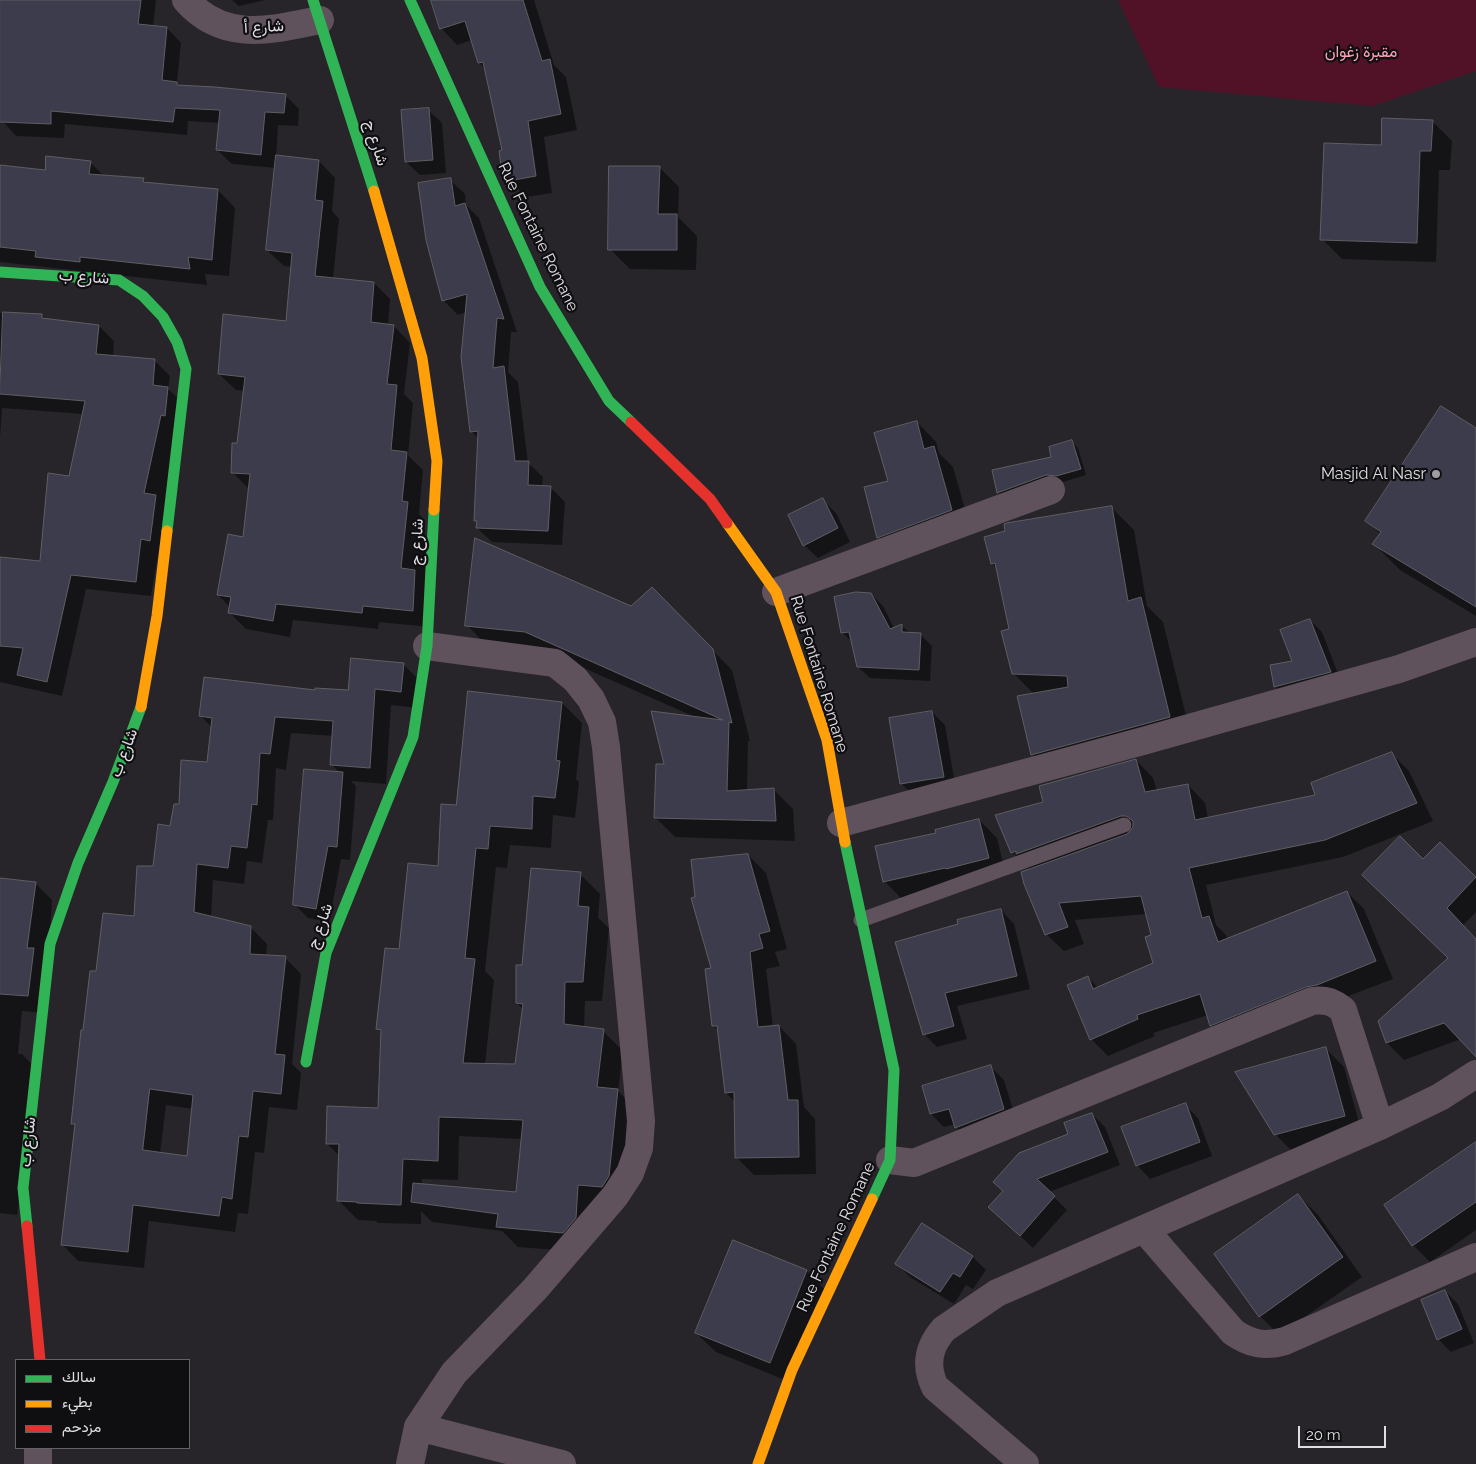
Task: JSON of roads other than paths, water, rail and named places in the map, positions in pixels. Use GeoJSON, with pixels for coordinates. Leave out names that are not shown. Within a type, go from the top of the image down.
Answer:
{"type":"FeatureCollection","features":[{"type":"Feature","properties":{"kind":"street","name":"شارع أ"},"geometry":{"type":"LineString","coordinates":[[186,0],[193,8],[210,20],[230,28],[251,31],[273,30],[316,10]]}},
{"type":"Feature","properties":{"kind":"street","name":"Rue Fontaine Romane"},"geometry":{"type":"LineString","coordinates":[[410,0],[444,80],[540,287],[609,402],[710,499],[776,592],[826,740],[841,823],[894,1070],[890,1160],[792,1370],[758,1464]]}},
{"type":"Feature","properties":{"kind":"street","name":"شارع ج"},"geometry":{"type":"LineString","coordinates":[[306,1062],[326,953],[413,737],[427,646],[437,461],[422,358],[378,205],[316,10]]}},
{"type":"Feature","properties":{"kind":"street","name":"شارع ب"},"geometry":{"type":"LineString","coordinates":[[0,272],[119,280],[143,296],[163,317],[177,342],[186,369],[158,616],[140,710],[113,782],[78,863],[50,944],[23,1188],[40,1359]]}},
{"type":"Feature","properties":{"kind":"street"},"geometry":{"type":"LineString","coordinates":[[776,592],[1051,490]]}},
{"type":"Feature","properties":{"kind":"street"},"geometry":{"type":"LineString","coordinates":[[841,823],[1134,744],[1380,674],[1476,642]]}},
{"type":"Feature","properties":{"kind":"street"},"geometry":{"type":"LineString","coordinates":[[410,1464],[418,1427],[454,1373],[535,1289],[615,1196],[630,1174],[638,1148],[641,1121],[606,747],[602,722],[591,699],[575,679],[555,663],[427,646]]}},
{"type":"Feature","properties":{"kind":"street"},"geometry":{"type":"LineString","coordinates":[[890,1160],[914,1163],[1312,1001],[1321,1000],[1329,1001],[1343,1010],[1380,1126]]}},
{"type":"Feature","properties":{"kind":"street"},"geometry":{"type":"LineString","coordinates":[[1025,1464],[935,1387],[930,1378],[929,1357],[937,1337],[944,1330],[997,1293],[1380,1126],[1440,1097],[1476,1074]]}},
{"type":"Feature","properties":{"kind":"street"},"geometry":{"type":"LineString","coordinates":[[1144,1229],[1233,1332],[1242,1338],[1264,1344],[1285,1341],[1476,1258]]}},
{"type":"Feature","properties":{"kind":"street"},"geometry":{"type":"LineString","coordinates":[[418,1427],[562,1464]]}},
{"type":"Feature","properties":{"kind":"street"},"geometry":{"type":"LineString","coordinates":[[38,1449],[38,1464]]}},
{"type":"Feature","properties":{"kind":"lane"},"geometry":{"type":"LineString","coordinates":[[861,920],[1124,825]]}},
{"type":"Feature","properties":{"kind":"place","name":"Masjid Al Nasr"},"geometry":{"type":"Point","coordinates":[1436,474]}},
{"type":"Feature","properties":{"kind":"park label","name":"مقبرة زغوان"},"geometry":{"type":"Point","coordinates":[1361,52]}}]}
